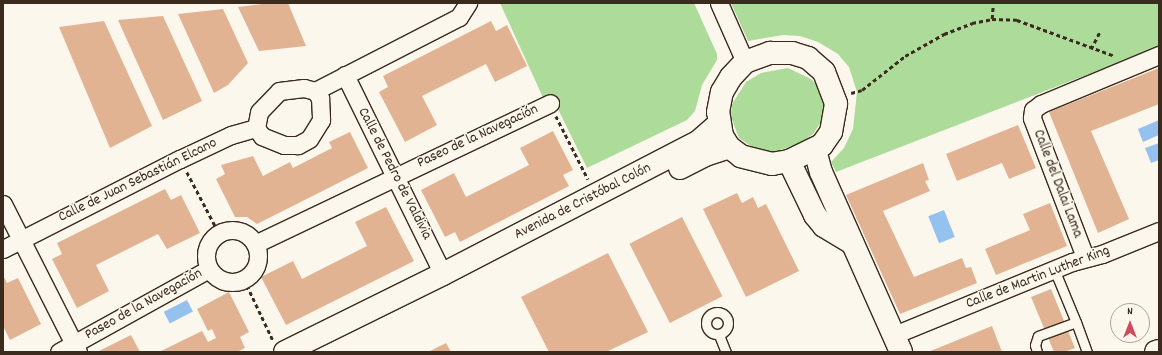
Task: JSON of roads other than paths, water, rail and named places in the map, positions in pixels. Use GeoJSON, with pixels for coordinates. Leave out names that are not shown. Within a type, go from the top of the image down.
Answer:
{"type":"FeatureCollection","features":[{"type":"Feature","properties":{"kind":"street"},"geometry":{"type":"LineString","coordinates":[[315,91],[459,17],[468,3]]}},
{"type":"Feature","properties":{"kind":"street"},"geometry":{"type":"LineString","coordinates":[[719,3],[745,62]]}},
{"type":"Feature","properties":{"kind":"street"},"geometry":{"type":"LineString","coordinates":[[770,53],[792,53],[808,58],[824,72],[836,104],[835,121],[831,132],[815,150],[789,161],[772,164],[756,161],[729,147],[719,124],[722,92],[731,77],[745,62],[770,53]]}},
{"type":"Feature","properties":{"kind":"street","name":"Calle del Dalai Lama"},"geometry":{"type":"LineString","coordinates":[[1085,257],[1032,118],[1033,110],[1041,104],[1159,55]]}},
{"type":"Feature","properties":{"kind":"street","name":"Calle de Pedro de Valdivia"},"geometry":{"type":"LineString","coordinates":[[345,75],[446,279]]}},
{"type":"Feature","properties":{"kind":"street"},"geometry":{"type":"LineString","coordinates":[[304,88],[315,91],[320,98],[321,120],[309,139],[298,144],[284,145],[262,136],[256,128],[259,112],[279,91],[304,88]]}},
{"type":"Feature","properties":{"kind":"street","name":"Paseo de la Navegación"},"geometry":{"type":"LineString","coordinates":[[255,244],[395,175],[550,103]]}},
{"type":"Feature","properties":{"kind":"street","name":"Avenida de Cristóbal Colón"},"geometry":{"type":"LineString","coordinates":[[319,352],[446,279],[698,142],[719,124]]}},
{"type":"Feature","properties":{"kind":"street","name":"Calle de Juan Sebastián Elcano"},"geometry":{"type":"LineString","coordinates":[[3,249],[180,159],[231,135],[256,128]]}},
{"type":"Feature","properties":{"kind":"street","name":"Avenida de Cristóbal Colón"},"geometry":{"type":"LineString","coordinates":[[280,349],[446,279],[705,155],[729,147]]}},
{"type":"Feature","properties":{"kind":"street"},"geometry":{"type":"LineString","coordinates":[[815,150],[821,172],[898,343]]}},
{"type":"Feature","properties":{"kind":"street"},"geometry":{"type":"LineString","coordinates":[[789,161],[815,215],[824,226],[852,243]]}},
{"type":"Feature","properties":{"kind":"street"},"geometry":{"type":"LineString","coordinates":[[3,204],[76,348]]}},
{"type":"Feature","properties":{"kind":"street","name":"Paseo de la Navegación"},"geometry":{"type":"LineString","coordinates":[[234,230],[247,235],[255,244],[258,257],[254,270],[244,279],[231,282],[218,279],[209,269],[205,256],[210,242],[219,233],[234,230]]}},
{"type":"Feature","properties":{"kind":"street","name":"Calle de Martin Luther King"},"geometry":{"type":"LineString","coordinates":[[898,343],[1054,269],[1085,257],[1102,254],[1159,231]]}},
{"type":"Feature","properties":{"kind":"street","name":"Paseo de la Navegación"},"geometry":{"type":"LineString","coordinates":[[59,352],[76,348],[209,269]]}},
{"type":"Feature","properties":{"kind":"lane"},"geometry":{"type":"LineString","coordinates":[[1054,269],[1086,350],[1077,352]]}},
{"type":"Feature","properties":{"kind":"lane"},"geometry":{"type":"LineString","coordinates":[[1037,352],[1035,345],[1038,336],[1076,322]]}},
{"type":"Feature","properties":{"kind":"lane"},"geometry":{"type":"LineString","coordinates":[[719,335],[726,352]]}},
{"type":"Feature","properties":{"kind":"water"},"geometry":{"type":"Polygon","coordinates":[[[1159,120],[1159,135],[1143,142],[1138,129],[1159,120]]]}},
{"type":"Feature","properties":{"kind":"water"},"geometry":{"type":"Polygon","coordinates":[[[1159,143],[1159,160],[1151,163],[1145,148],[1159,143]]]}},
{"type":"Feature","properties":{"kind":"water"},"geometry":{"type":"Polygon","coordinates":[[[944,210],[955,237],[939,243],[928,216],[944,210]]]}},
{"type":"Feature","properties":{"kind":"water"},"geometry":{"type":"Polygon","coordinates":[[[187,300],[193,312],[170,323],[164,312],[187,300]]]}}]}
